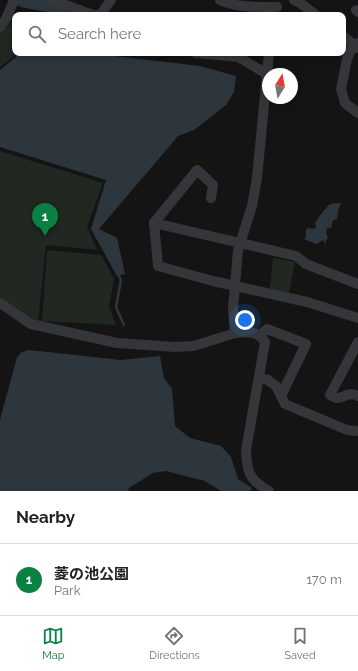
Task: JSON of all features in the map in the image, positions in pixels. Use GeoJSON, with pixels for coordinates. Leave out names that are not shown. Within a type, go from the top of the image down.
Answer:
{"type":"FeatureCollection","features":[{"type":"Feature","properties":{"kind":"street"},"geometry":{"type":"LineString","coordinates":[[52,0],[85,12]]}},
{"type":"Feature","properties":{"kind":"street"},"geometry":{"type":"LineString","coordinates":[[102,12],[111,0]]}},
{"type":"Feature","properties":{"kind":"street"},"geometry":{"type":"LineString","coordinates":[[220,0],[246,7],[277,7]]}},
{"type":"Feature","properties":{"kind":"street"},"geometry":{"type":"LineString","coordinates":[[294,0],[312,12]]}},
{"type":"Feature","properties":{"kind":"street"},"geometry":{"type":"LineString","coordinates":[[0,27],[6,19],[13,2]]}},
{"type":"Feature","properties":{"kind":"street"},"geometry":{"type":"LineString","coordinates":[[346,38],[357,46],[350,51],[347,59],[341,89],[345,103],[358,113]]}},
{"type":"Feature","properties":{"kind":"street"},"geometry":{"type":"LineString","coordinates":[[228,56],[238,57],[262,71]]}},
{"type":"Feature","properties":{"kind":"street"},"geometry":{"type":"LineString","coordinates":[[268,68],[269,56]]}},
{"type":"Feature","properties":{"kind":"street"},"geometry":{"type":"LineString","coordinates":[[235,333],[233,308],[239,243],[252,206],[257,178],[264,104]]}},
{"type":"Feature","properties":{"kind":"street"},"geometry":{"type":"LineString","coordinates":[[211,198],[213,185],[197,170],[154,222],[158,266],[234,286],[307,302],[358,318]]}},
{"type":"Feature","properties":{"kind":"street"},"geometry":{"type":"LineString","coordinates":[[154,222],[296,256],[306,264],[358,284]]}},
{"type":"Feature","properties":{"kind":"street"},"geometry":{"type":"LineString","coordinates":[[0,303],[31,324],[117,343],[175,347],[194,346],[235,333],[249,332],[260,335],[265,342],[246,450],[247,467],[252,480],[269,491]]}},
{"type":"Feature","properties":{"kind":"street"},"geometry":{"type":"LineString","coordinates":[[260,335],[268,329],[306,344],[281,396]]}},
{"type":"Feature","properties":{"kind":"street"},"geometry":{"type":"LineString","coordinates":[[358,342],[330,395],[335,398],[340,398],[351,394],[358,396]]}},
{"type":"Feature","properties":{"kind":"street"},"geometry":{"type":"LineString","coordinates":[[259,378],[268,380],[276,386],[286,404],[347,430],[358,431]]}},
{"type":"Feature","properties":{"kind":"shaded area"},"geometry":{"type":"Polygon","coordinates":[[[12,23],[12,56],[14,56],[0,67],[0,33],[12,23]]]}},
{"type":"Feature","properties":{"kind":"shaded area"},"geometry":{"type":"Polygon","coordinates":[[[17,56],[115,56],[200,66],[236,76],[234,92],[226,105],[194,130],[178,136],[99,229],[117,238],[125,274],[117,276],[91,229],[106,180],[0,147],[0,70],[17,56]]]}},
{"type":"Feature","properties":{"kind":"shaded area"},"geometry":{"type":"Polygon","coordinates":[[[0,151],[103,183],[87,227],[97,250],[46,245],[38,322],[0,297],[0,151]]]}},
{"type":"Feature","properties":{"kind":"shaded area"},"geometry":{"type":"Polygon","coordinates":[[[341,203],[338,210],[337,219],[333,220],[331,228],[327,228],[326,233],[328,238],[325,244],[323,240],[316,244],[304,239],[306,237],[307,228],[315,229],[315,223],[330,204],[341,203]]]}},
{"type":"Feature","properties":{"kind":"shaded area"},"geometry":{"type":"Polygon","coordinates":[[[47,250],[101,255],[114,279],[109,307],[116,325],[42,321],[47,250]]]}},
{"type":"Feature","properties":{"kind":"shaded area"},"geometry":{"type":"Polygon","coordinates":[[[273,258],[295,262],[289,293],[270,289],[273,258]]]}},
{"type":"Feature","properties":{"kind":"shaded area"},"geometry":{"type":"Polygon","coordinates":[[[29,350],[121,360],[160,356],[164,378],[172,389],[175,426],[190,438],[221,446],[231,457],[238,479],[252,488],[250,491],[221,491],[205,481],[166,471],[153,473],[129,488],[128,491],[0,491],[0,420],[17,357],[22,352],[29,350]]]}},
{"type":"Feature","properties":{"kind":"waterway"},"geometry":{"type":"LineString","coordinates":[[23,0],[55,6],[69,12]]}},
{"type":"Feature","properties":{"kind":"waterway"},"geometry":{"type":"LineString","coordinates":[[118,274],[121,280],[116,307],[124,325]]}},
{"type":"Feature","properties":{"kind":"place","name":"菱の池公園"},"geometry":{"type":"Point","coordinates":[45,236]}}]}
